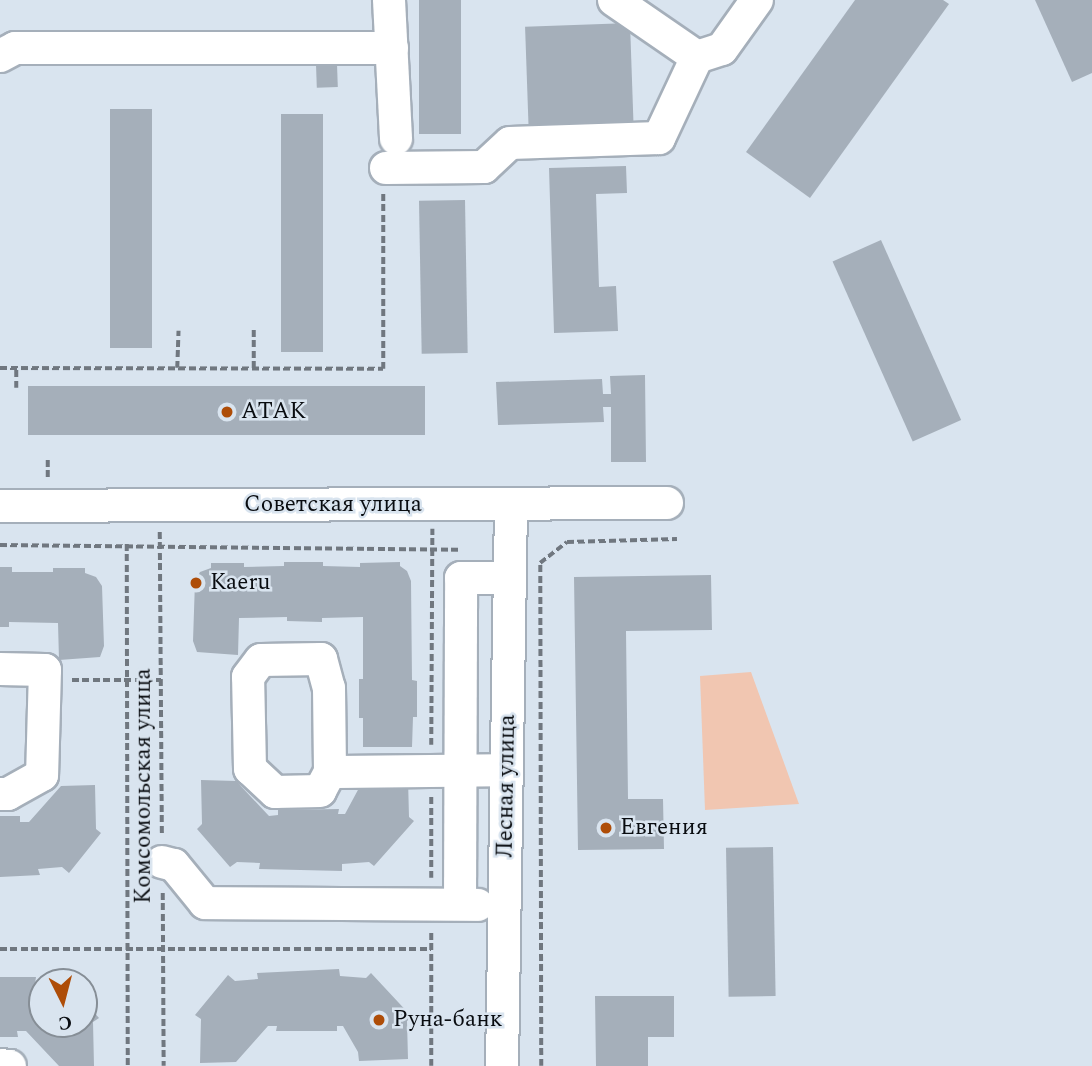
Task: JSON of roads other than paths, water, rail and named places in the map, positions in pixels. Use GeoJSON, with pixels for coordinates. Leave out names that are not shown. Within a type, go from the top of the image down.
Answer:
{"type":"FeatureCollection","features":[{"type":"Feature","properties":{"kind":"street"},"geometry":{"type":"LineString","coordinates":[[389,0],[392,48],[391,154],[484,167],[510,143],[659,138],[697,57],[722,49],[757,0]]}},
{"type":"Feature","properties":{"kind":"street"},"geometry":{"type":"LineString","coordinates":[[614,0],[697,57]]}},
{"type":"Feature","properties":{"kind":"street"},"geometry":{"type":"LineString","coordinates":[[0,56],[15,48],[392,48]]}},
{"type":"Feature","properties":{"kind":"street","name":"Советская улица"},"geometry":{"type":"LineString","coordinates":[[0,506],[667,503]]}},
{"type":"Feature","properties":{"kind":"street","name":"Лесная улица"},"geometry":{"type":"LineString","coordinates":[[502,1066],[511,505]]}},
{"type":"Feature","properties":{"kind":"street"},"geometry":{"type":"LineString","coordinates":[[460,904],[461,578],[511,564]]}},
{"type":"Feature","properties":{"kind":"street"},"geometry":{"type":"LineString","coordinates":[[0,669],[45,670],[42,775],[8,794],[0,794]]}},
{"type":"Feature","properties":{"kind":"street"},"geometry":{"type":"LineString","coordinates":[[330,772],[507,770]]}},
{"type":"Feature","properties":{"kind":"street"},"geometry":{"type":"LineString","coordinates":[[162,862],[174,865],[205,903],[504,906]]}},
{"type":"Feature","properties":{"kind":"street"},"geometry":{"type":"LineString","coordinates":[[0,1065],[10,1066]]}},
{"type":"Feature","properties":{"kind":"place","name":"АТАК"},"geometry":{"type":"Point","coordinates":[227,412]}},
{"type":"Feature","properties":{"kind":"place","name":"Kaeru"},"geometry":{"type":"Point","coordinates":[196,583]}},
{"type":"Feature","properties":{"kind":"place","name":"Евгения"},"geometry":{"type":"Point","coordinates":[606,828]}},
{"type":"Feature","properties":{"kind":"place","name":"Руна-банк"},"geometry":{"type":"Point","coordinates":[379,1020]}}]}
